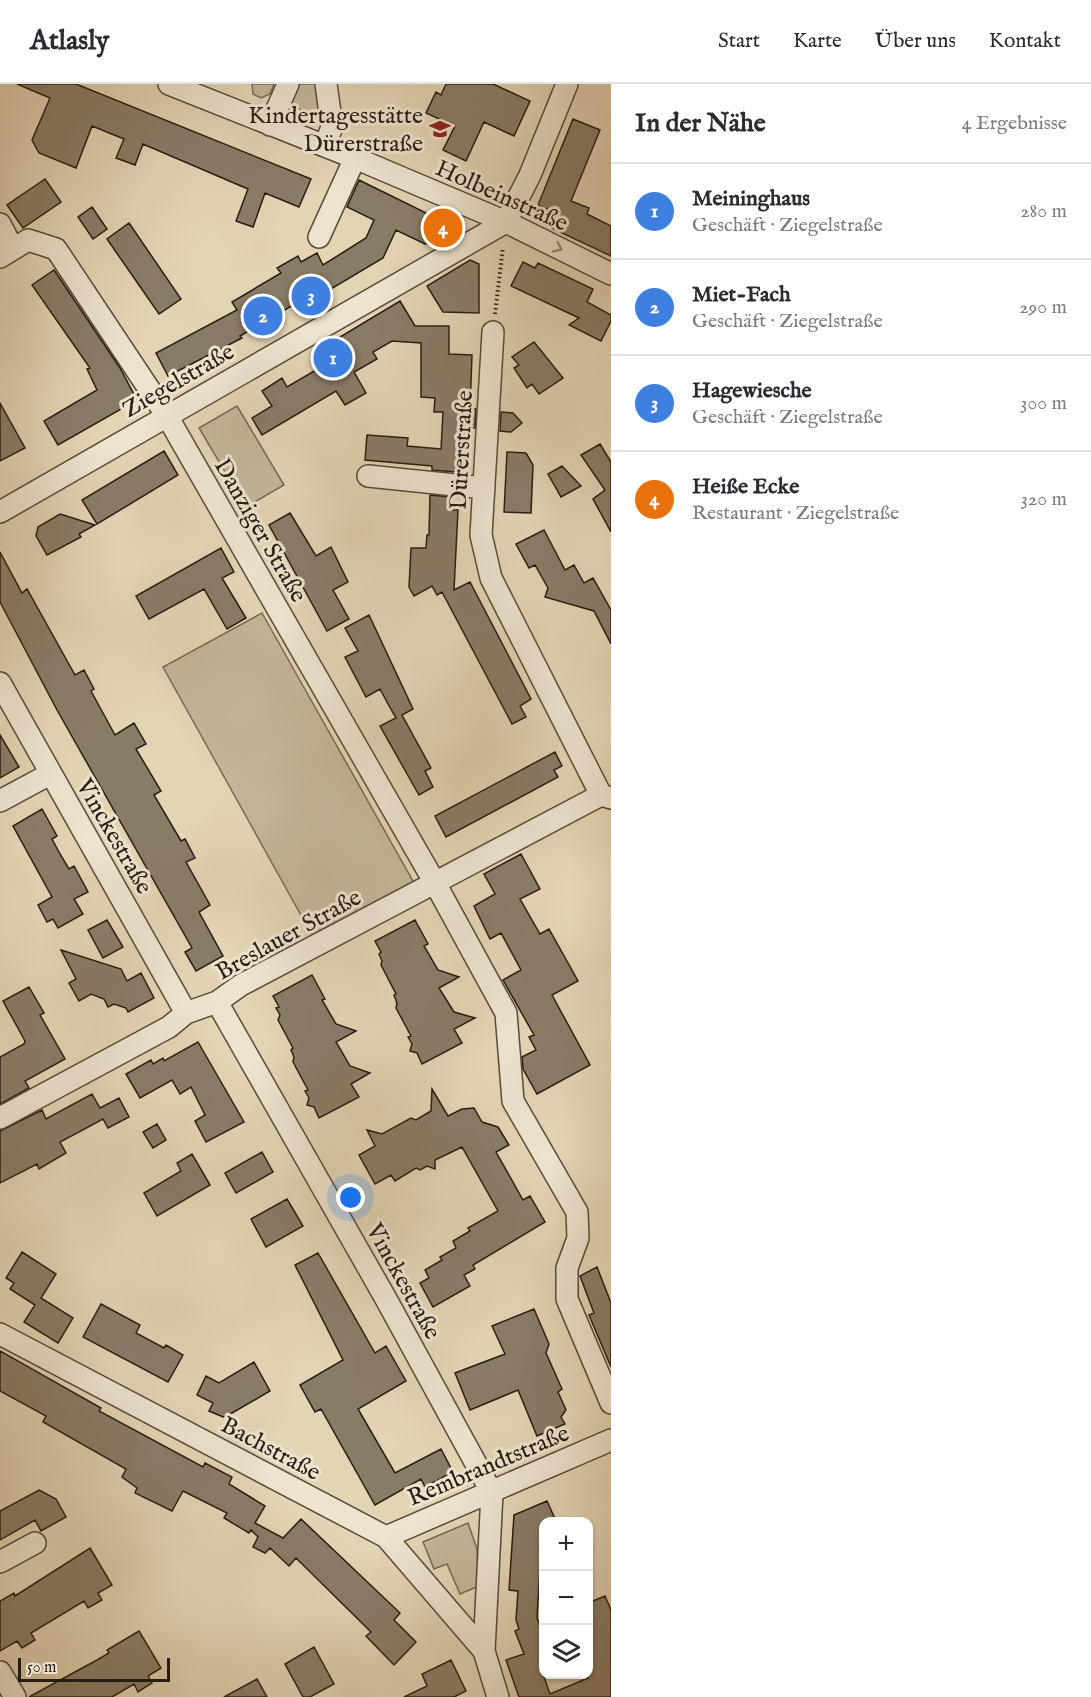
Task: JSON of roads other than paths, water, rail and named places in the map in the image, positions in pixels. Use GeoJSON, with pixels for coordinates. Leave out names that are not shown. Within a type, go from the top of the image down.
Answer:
{"type":"FeatureCollection","features":[{"type":"Feature","properties":{"kind":"street","name":"Holbeinstraße"},"geometry":{"type":"LineString","coordinates":[[169,84],[325,145],[506,222],[611,274]]}},
{"type":"Feature","properties":{"kind":"street"},"geometry":{"type":"LineString","coordinates":[[270,125],[288,84]]}},
{"type":"Feature","properties":{"kind":"street"},"geometry":{"type":"LineString","coordinates":[[325,145],[332,127],[326,84]]}},
{"type":"Feature","properties":{"kind":"street"},"geometry":{"type":"LineString","coordinates":[[506,222],[530,176],[567,84]]}},
{"type":"Feature","properties":{"kind":"street"},"geometry":{"type":"LineString","coordinates":[[319,237],[355,158]]}},
{"type":"Feature","properties":{"kind":"street","name":"Ziegelstraße"},"geometry":{"type":"LineString","coordinates":[[0,512],[506,222]]}},
{"type":"Feature","properties":{"kind":"street","name":"Danziger Straße"},"geometry":{"type":"LineString","coordinates":[[0,224],[7,253],[28,240],[56,249],[166,416],[435,883],[506,1012],[513,1101],[577,1212],[578,1238],[567,1268],[567,1299],[611,1402]]}},
{"type":"Feature","properties":{"kind":"street","name":"Dürerstraße"},"geometry":{"type":"LineString","coordinates":[[493,332],[481,535],[491,578],[606,796]]}},
{"type":"Feature","properties":{"kind":"street"},"geometry":{"type":"LineString","coordinates":[[368,476],[484,488]]}},
{"type":"Feature","properties":{"kind":"street","name":"Vinckestraße"},"geometry":{"type":"LineString","coordinates":[[0,683],[186,1013]]}},
{"type":"Feature","properties":{"kind":"street"},"geometry":{"type":"LineString","coordinates":[[0,801],[50,774]]}},
{"type":"Feature","properties":{"kind":"street","name":"Breslauer Straße"},"geometry":{"type":"LineString","coordinates":[[0,1118],[169,1027],[186,1013],[217,1002],[241,985],[606,796]]}},
{"type":"Feature","properties":{"kind":"street","name":"Vinckestraße"},"geometry":{"type":"LineString","coordinates":[[217,1002],[386,1299],[492,1493]]}},
{"type":"Feature","properties":{"kind":"street","name":"Bachstraße"},"geometry":{"type":"LineString","coordinates":[[0,1334],[386,1537],[484,1651]]}},
{"type":"Feature","properties":{"kind":"street","name":"Rembrandtstraße"},"geometry":{"type":"LineString","coordinates":[[386,1537],[611,1440]]}},
{"type":"Feature","properties":{"kind":"street","name":"Bachstraße"},"geometry":{"type":"LineString","coordinates":[[492,1493],[484,1651],[498,1697]]}},
{"type":"Feature","properties":{"kind":"street"},"geometry":{"type":"LineString","coordinates":[[0,1562],[35,1543]]}},
{"type":"Feature","properties":{"kind":"street"},"geometry":{"type":"LineString","coordinates":[[0,1672],[15,1697]]}},
{"type":"Feature","properties":{"kind":"place","name":"Kindertagesstätte Dürerstraße"},"geometry":{"type":"Point","coordinates":[440,129]}},
{"type":"Feature","properties":{"kind":"place","name":"Heiße Ecke"},"geometry":{"type":"Point","coordinates":[443,228]}},
{"type":"Feature","properties":{"kind":"place","name":"Hagewiesche"},"geometry":{"type":"Point","coordinates":[311,296]}},
{"type":"Feature","properties":{"kind":"place","name":"Miet-Fach"},"geometry":{"type":"Point","coordinates":[263,316]}},
{"type":"Feature","properties":{"kind":"place","name":"Meininghaus"},"geometry":{"type":"Point","coordinates":[333,358]}}]}
